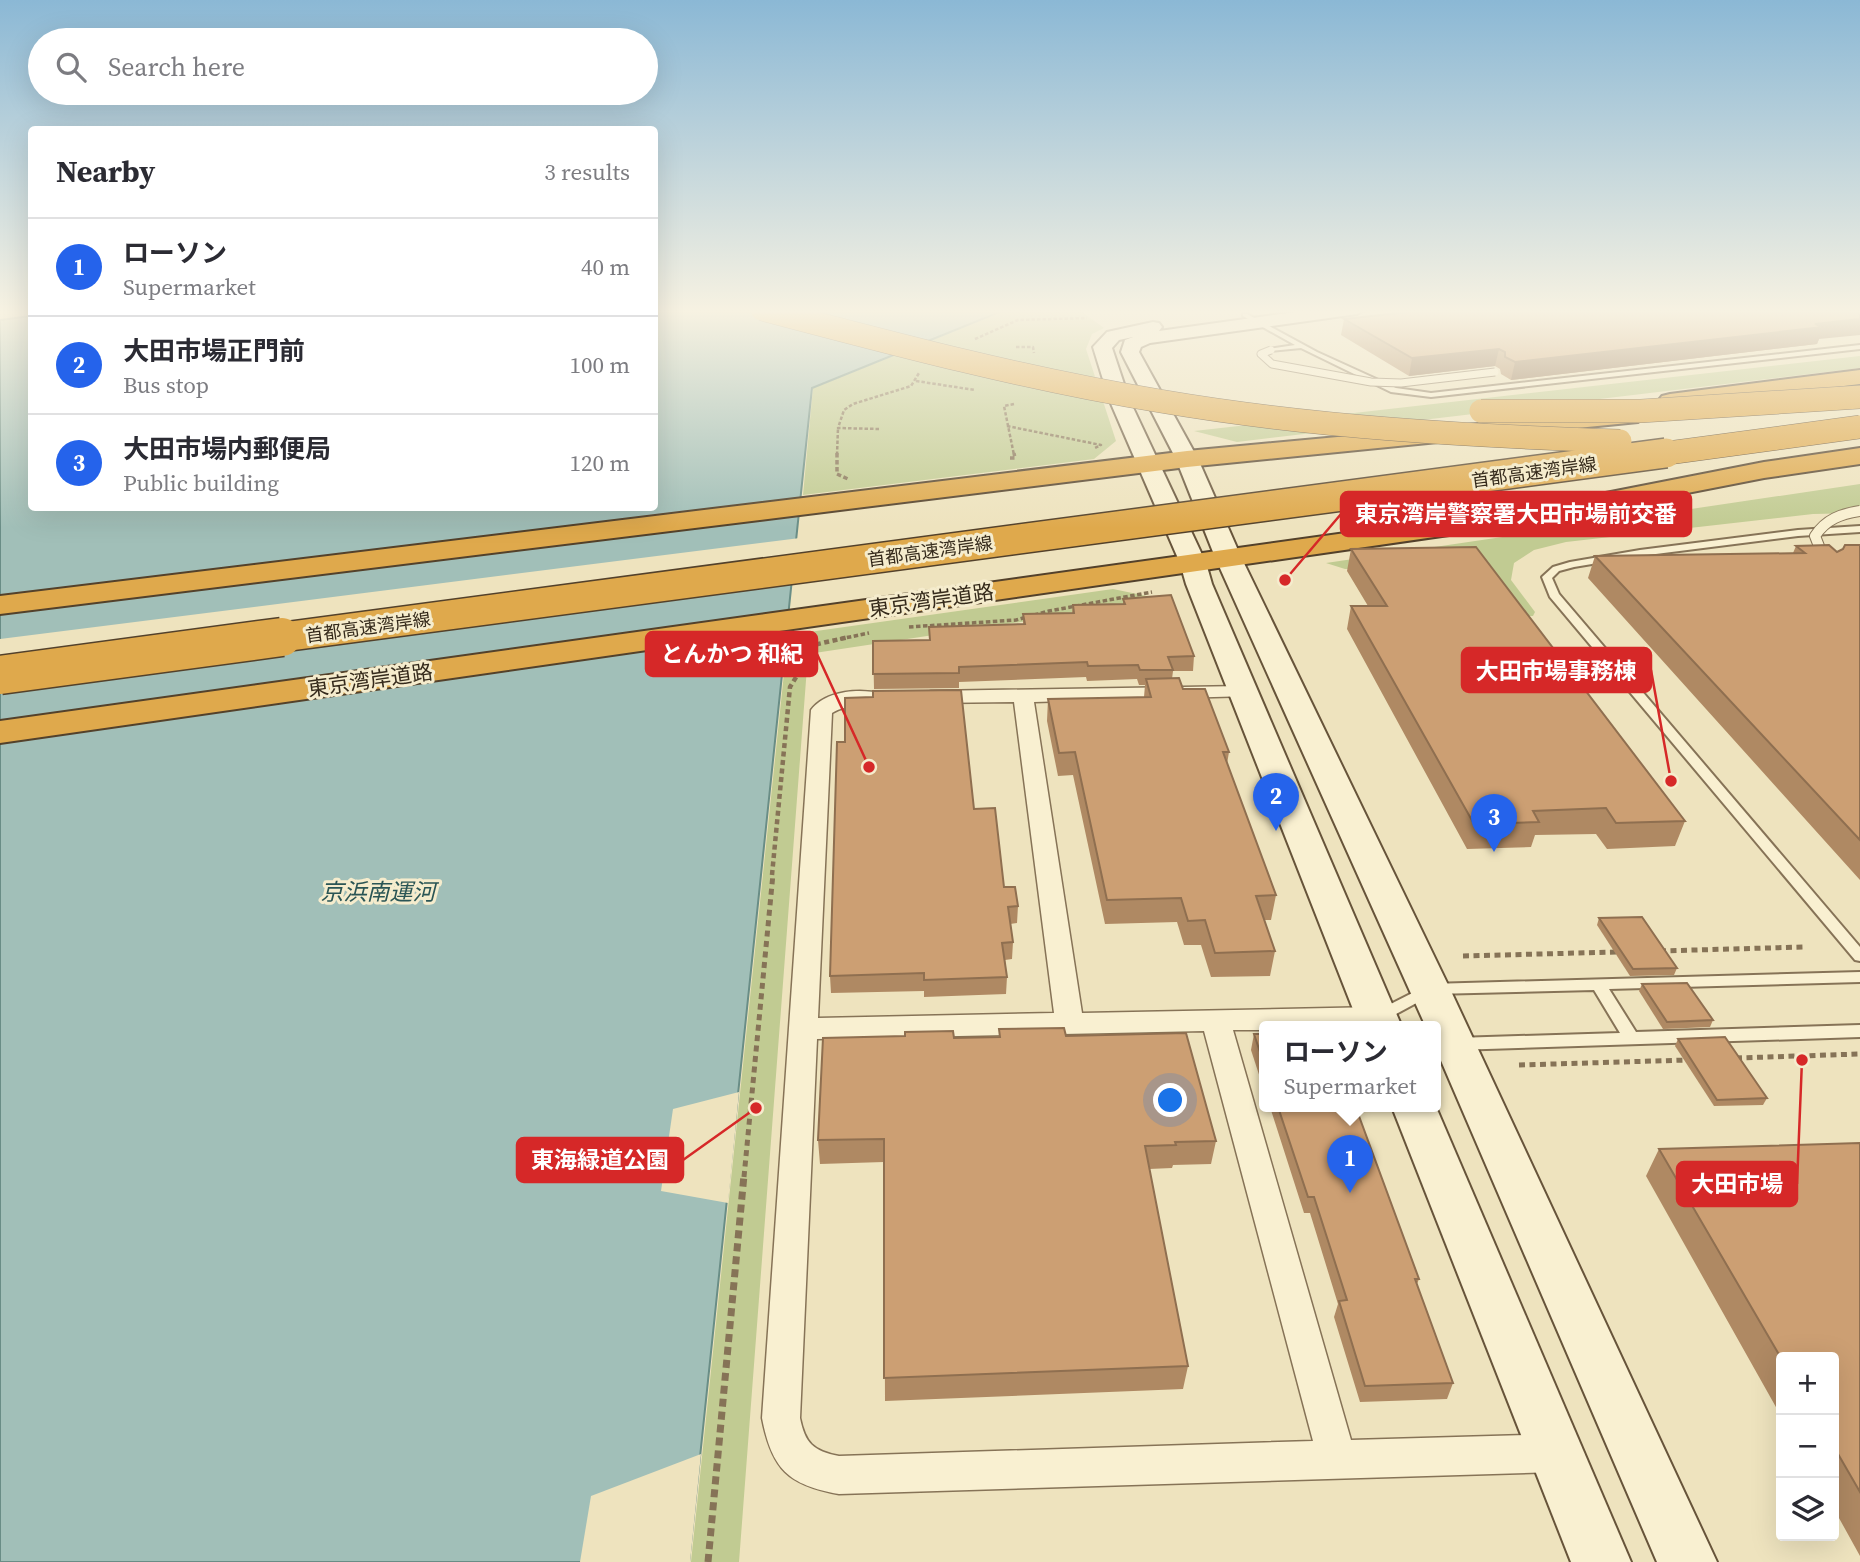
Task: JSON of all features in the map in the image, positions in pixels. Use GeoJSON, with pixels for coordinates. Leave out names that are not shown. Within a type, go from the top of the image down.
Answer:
{"type":"FeatureCollection","features":[{"type":"Feature","properties":{"kind":"highway"},"geometry":{"type":"LineString","coordinates":[[1058,382],[1160,401],[1350,426],[1553,439],[1714,442],[1860,436]]}},
{"type":"Feature","properties":{"kind":"highway"},"geometry":{"type":"LineString","coordinates":[[1146,382],[1311,401],[1466,410],[1585,412],[1696,409],[1860,397]]}},
{"type":"Feature","properties":{"kind":"highway"},"geometry":{"type":"LineString","coordinates":[[0,604],[1821,382]]}},
{"type":"Feature","properties":{"kind":"highway"},"geometry":{"type":"LineString","coordinates":[[1310,446],[1526,428],[1860,388]]}},
{"type":"Feature","properties":{"kind":"highway","name":"首都高速湾岸線"},"geometry":{"type":"LineString","coordinates":[[0,652],[1860,412]]}},
{"type":"Feature","properties":{"kind":"highway","name":"首都高速湾岸線"},"geometry":{"type":"LineString","coordinates":[[0,675],[1860,427]]}},
{"type":"Feature","properties":{"kind":"highway","name":"東京湾岸道路"},"geometry":{"type":"LineString","coordinates":[[0,732],[1539,514],[1764,470],[1860,456]]}},
{"type":"Feature","properties":{"kind":"highway"},"geometry":{"type":"LineString","coordinates":[[1610,500],[1732,487],[1860,469]]}},
{"type":"Feature","properties":{"kind":"street"},"geometry":{"type":"LineString","coordinates":[[1113,382],[1193,563],[1243,692],[1384,1021]]}},
{"type":"Feature","properties":{"kind":"street"},"geometry":{"type":"LineString","coordinates":[[1148,382],[1188,459],[1228,557],[1430,989],[1439,1021]]}},
{"type":"Feature","properties":{"kind":"street"},"geometry":{"type":"LineString","coordinates":[[1243,692],[853,698],[830,703],[822,710],[781,1419],[786,1446],[796,1459],[815,1472],[839,1475],[1556,1453]]}},
{"type":"Feature","properties":{"kind":"street"},"geometry":{"type":"LineString","coordinates":[[1023,695],[1070,1026]]}},
{"type":"Feature","properties":{"kind":"street"},"geometry":{"type":"LineString","coordinates":[[1216,1021],[1337,1459]]}},
{"type":"Feature","properties":{"kind":"street"},"geometry":{"type":"LineString","coordinates":[[803,1029],[1259,1022]]}},
{"type":"Feature","properties":{"kind":"street"},"geometry":{"type":"LineString","coordinates":[[1445,1040],[1687,1562]]}},
{"type":"Feature","properties":{"kind":"street"},"geometry":{"type":"LineString","coordinates":[[1416,1112],[1601,1562]]}},
{"type":"Feature","properties":{"kind":"lane"},"geometry":{"type":"LineString","coordinates":[[1378,382],[1395,390],[1431,395],[1548,382]]}},
{"type":"Feature","properties":{"kind":"lane"},"geometry":{"type":"LineString","coordinates":[[1384,382],[1410,382]]}},
{"type":"Feature","properties":{"kind":"lane"},"geometry":{"type":"LineString","coordinates":[[1828,566],[1815,536],[1830,519],[1860,511]]}},
{"type":"Feature","properties":{"kind":"lane"},"geometry":{"type":"LineString","coordinates":[[1860,529],[1798,533],[1640,553],[1573,564],[1556,569],[1547,577],[1553,595],[1860,956]]}},
{"type":"Feature","properties":{"kind":"lane"},"geometry":{"type":"LineString","coordinates":[[1388,1021],[1430,989],[1860,977]]}},
{"type":"Feature","properties":{"kind":"lane"},"geometry":{"type":"LineString","coordinates":[[1598,984],[1631,1038]]}},
{"type":"Feature","properties":{"kind":"lane"},"geometry":{"type":"LineString","coordinates":[[1445,1040],[1860,1031]]}},
{"type":"Feature","properties":{"kind":"path"},"geometry":{"type":"LineString","coordinates":[[849,479],[837,474],[838,428],[844,410],[853,404],[911,386],[914,382]]}},
{"type":"Feature","properties":{"kind":"path"},"geometry":{"type":"LineString","coordinates":[[1014,404],[1004,406],[1015,458],[1008,459],[1011,464],[1024,462]]}},
{"type":"Feature","properties":{"kind":"path"},"geometry":{"type":"LineString","coordinates":[[1007,426],[1101,445],[1090,451]]}},
{"type":"Feature","properties":{"kind":"path"},"geometry":{"type":"LineString","coordinates":[[838,428],[878,429]]}},
{"type":"Feature","properties":{"kind":"path"},"geometry":{"type":"LineString","coordinates":[[1647,951],[1803,947]]}},
{"type":"Feature","properties":{"kind":"path"},"geometry":{"type":"LineString","coordinates":[[1463,956],[1625,951]]}},
{"type":"Feature","properties":{"kind":"path"},"geometry":{"type":"LineString","coordinates":[[1731,1058],[1860,1054]]}},
{"type":"Feature","properties":{"kind":"path"},"geometry":{"type":"LineString","coordinates":[[1518,1065],[1696,1059]]}},
{"type":"Feature","properties":{"kind":"green space"},"geometry":{"type":"Polygon","coordinates":[[[828,382],[1097,382],[1116,441],[1094,459],[803,495],[813,388],[828,382]]]}},
{"type":"Feature","properties":{"kind":"green space"},"geometry":{"type":"Polygon","coordinates":[[[1630,382],[1743,382],[1237,442],[1194,431],[1630,382]]]}},
{"type":"Feature","properties":{"kind":"green space"},"geometry":{"type":"Polygon","coordinates":[[[1860,484],[1860,513],[1813,514],[1566,542],[1534,550],[1514,563],[1511,580],[1535,612],[1533,616],[1523,616],[1484,566],[1345,569],[1326,563],[1860,484]]]}},
{"type":"Feature","properties":{"kind":"green space"},"geometry":{"type":"Polygon","coordinates":[[[1113,589],[1166,600],[808,654],[739,1562],[691,1562],[788,635],[1113,589]]]}},
{"type":"Feature","properties":{"kind":"water","name":"京浜南運河"},"geometry":{"type":"Polygon","coordinates":[[[0,382],[28,382],[28,511],[658,511],[658,382],[827,382],[812,388],[689,1562],[0,1562],[0,382]]]}},
{"type":"Feature","properties":{"kind":"pier"},"geometry":{"type":"Polygon","coordinates":[[[800,538],[795,582],[0,688],[0,639],[800,538]]]}},
{"type":"Feature","properties":{"kind":"pier"},"geometry":{"type":"Polygon","coordinates":[[[739,1092],[728,1203],[661,1191],[673,1109],[739,1092]]]}},
{"type":"Feature","properties":{"kind":"pier"},"geometry":{"type":"Polygon","coordinates":[[[701,1454],[690,1562],[580,1562],[591,1496],[701,1454]]]}},
{"type":"Feature","properties":{"kind":"building"},"geometry":{"type":"Polygon","coordinates":[[[1829,545],[1837,552],[1845,545],[1860,545],[1860,840],[1595,556],[1805,553],[1796,546],[1829,545]]]}},
{"type":"Feature","properties":{"kind":"building"},"geometry":{"type":"Polygon","coordinates":[[[1476,547],[1685,821],[1616,823],[1606,808],[1533,811],[1539,822],[1474,824],[1351,606],[1387,606],[1351,549],[1476,547]]]}},
{"type":"Feature","properties":{"kind":"building"},"geometry":{"type":"Polygon","coordinates":[[[1171,595],[1194,656],[1168,657],[1173,670],[1140,670],[1138,665],[1088,666],[1087,662],[959,667],[959,673],[873,674],[873,641],[930,640],[929,627],[1025,624],[1023,614],[1074,613],[1073,605],[1125,604],[1123,599],[1171,595]]]}},
{"type":"Feature","properties":{"kind":"building"},"geometry":{"type":"Polygon","coordinates":[[[1179,678],[1183,689],[1205,689],[1229,752],[1223,752],[1276,895],[1256,896],[1275,951],[1215,953],[1205,920],[1188,921],[1181,898],[1107,900],[1075,752],[1059,753],[1048,699],[1151,697],[1146,679],[1179,678]]]}},
{"type":"Feature","properties":{"kind":"building"},"geometry":{"type":"Polygon","coordinates":[[[961,690],[974,809],[995,808],[1004,887],[1015,887],[1018,906],[1008,907],[1013,942],[1002,943],[1007,977],[924,980],[924,973],[830,976],[837,742],[845,742],[845,698],[873,697],[873,691],[961,690]]]}},
{"type":"Feature","properties":{"kind":"building"},"geometry":{"type":"Polygon","coordinates":[[[1642,917],[1677,968],[1633,969],[1599,918],[1642,917]]]}},
{"type":"Feature","properties":{"kind":"building"},"geometry":{"type":"Polygon","coordinates":[[[1687,983],[1713,1020],[1667,1022],[1642,984],[1687,983]]]}},
{"type":"Feature","properties":{"kind":"building"},"geometry":{"type":"Polygon","coordinates":[[[1064,1028],[1066,1036],[1186,1033],[1216,1141],[1145,1146],[1188,1366],[884,1378],[884,1139],[818,1140],[823,1038],[905,1036],[905,1032],[953,1031],[954,1038],[1000,1037],[999,1029],[1064,1028]]]}},
{"type":"Feature","properties":{"kind":"building"},"geometry":{"type":"Polygon","coordinates":[[[1254,1034],[1259,1034],[1259,1049],[1254,1034]]]}},
{"type":"Feature","properties":{"kind":"building"},"geometry":{"type":"Polygon","coordinates":[[[1725,1037],[1767,1098],[1717,1100],[1678,1039],[1725,1037]]]}},
{"type":"Feature","properties":{"kind":"building"},"geometry":{"type":"Polygon","coordinates":[[[1280,1112],[1357,1112],[1419,1279],[1415,1279],[1453,1383],[1365,1386],[1339,1301],[1347,1300],[1314,1197],[1308,1197],[1280,1112]]]}},
{"type":"Feature","properties":{"kind":"building"},"geometry":{"type":"Polygon","coordinates":[[[1860,1143],[1860,1492],[1839,1456],[1839,1352],[1777,1352],[1659,1149],[1860,1143]]]}},
{"type":"Feature","properties":{"kind":"place","name":"東京湾岸警察署大田市場前交番"},"geometry":{"type":"Point","coordinates":[1285,580]}},
{"type":"Feature","properties":{"kind":"place","name":"とんかつ 和紀"},"geometry":{"type":"Point","coordinates":[869,767]}},
{"type":"Feature","properties":{"kind":"place","name":"大田市場事務棟"},"geometry":{"type":"Point","coordinates":[1671,781]}},
{"type":"Feature","properties":{"kind":"place","name":"大田市場正門前"},"geometry":{"type":"Point","coordinates":[1276,831]}},
{"type":"Feature","properties":{"kind":"place","name":"大田市場内郵便局"},"geometry":{"type":"Point","coordinates":[1494,852]}},
{"type":"Feature","properties":{"kind":"place","name":"大田市場"},"geometry":{"type":"Point","coordinates":[1802,1060]}},
{"type":"Feature","properties":{"kind":"place","name":"東海緑道公園"},"geometry":{"type":"Point","coordinates":[756,1108]}},
{"type":"Feature","properties":{"kind":"place","name":"ローソン"},"geometry":{"type":"Point","coordinates":[1350,1193]}}]}
